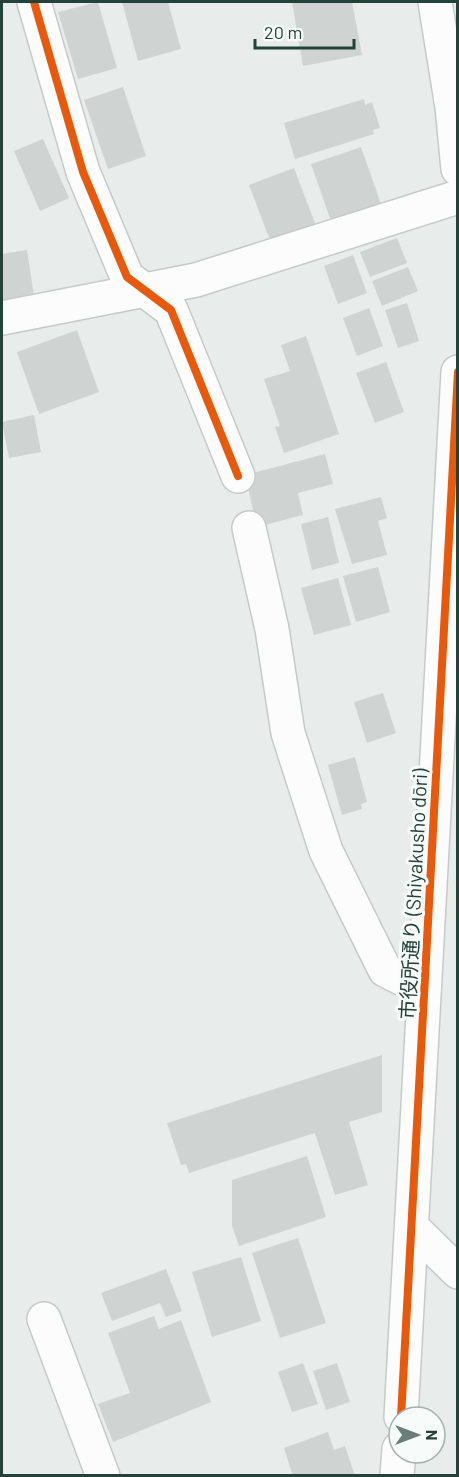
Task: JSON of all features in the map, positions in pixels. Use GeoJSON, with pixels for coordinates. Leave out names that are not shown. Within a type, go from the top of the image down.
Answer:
{"type":"FeatureCollection","features":[{"type":"Feature","properties":{"kind":"street"},"geometry":{"type":"LineString","coordinates":[[33,2],[83,172],[128,276],[171,310],[238,477]]}},
{"type":"Feature","properties":{"kind":"street"},"geometry":{"type":"LineString","coordinates":[[435,2],[452,107],[458,169]]}},
{"type":"Feature","properties":{"kind":"street"},"geometry":{"type":"LineString","coordinates":[[2,318],[196,280],[458,197]]}},
{"type":"Feature","properties":{"kind":"street","name":"市役所通り (Shiyakusho dōri)"},"geometry":{"type":"LineString","coordinates":[[402,1405],[458,372]]}},
{"type":"Feature","properties":{"kind":"street"},"geometry":{"type":"LineString","coordinates":[[249,528],[272,629],[288,733],[326,851],[386,970],[424,990]]}},
{"type":"Feature","properties":{"kind":"street"},"geometry":{"type":"LineString","coordinates":[[412,1227],[458,1272]]}},
{"type":"Feature","properties":{"kind":"street"},"geometry":{"type":"LineString","coordinates":[[44,1319],[103,1476]]}},
{"type":"Feature","properties":{"kind":"building"},"geometry":{"type":"Polygon","coordinates":[[[98,2],[117,68],[78,79],[58,12],[98,2]]]}},
{"type":"Feature","properties":{"kind":"building"},"geometry":{"type":"Polygon","coordinates":[[[122,2],[168,2],[181,49],[138,61],[122,2]]]}},
{"type":"Feature","properties":{"kind":"building"},"geometry":{"type":"Polygon","coordinates":[[[292,2],[352,2],[362,55],[303,66],[292,2]]]}},
{"type":"Feature","properties":{"kind":"building"},"geometry":{"type":"Polygon","coordinates":[[[123,87],[146,156],[108,169],[84,100],[123,87]]]}},
{"type":"Feature","properties":{"kind":"building"},"geometry":{"type":"Polygon","coordinates":[[[364,99],[365,105],[372,102],[380,128],[373,130],[374,134],[295,159],[284,123],[364,99]]]}},
{"type":"Feature","properties":{"kind":"building"},"geometry":{"type":"Polygon","coordinates":[[[43,139],[69,198],[40,211],[14,151],[43,139]]]}},
{"type":"Feature","properties":{"kind":"building"},"geometry":{"type":"Polygon","coordinates":[[[361,147],[382,207],[332,224],[311,164],[361,147]]]}},
{"type":"Feature","properties":{"kind":"building"},"geometry":{"type":"Polygon","coordinates":[[[294,168],[318,231],[273,248],[249,185],[294,168]]]}},
{"type":"Feature","properties":{"kind":"building"},"geometry":{"type":"Polygon","coordinates":[[[397,238],[407,263],[370,277],[360,252],[397,238]]]}},
{"type":"Feature","properties":{"kind":"building"},"geometry":{"type":"Polygon","coordinates":[[[27,250],[35,302],[2,308],[2,254],[27,250]]]}},
{"type":"Feature","properties":{"kind":"building"},"geometry":{"type":"Polygon","coordinates":[[[353,255],[367,293],[338,304],[324,266],[353,255]]]}},
{"type":"Feature","properties":{"kind":"building"},"geometry":{"type":"Polygon","coordinates":[[[408,267],[418,291],[382,306],[372,281],[408,267]]]}},
{"type":"Feature","properties":{"kind":"building"},"geometry":{"type":"Polygon","coordinates":[[[407,303],[419,341],[398,348],[385,310],[407,303]]]}},
{"type":"Feature","properties":{"kind":"building"},"geometry":{"type":"Polygon","coordinates":[[[369,308],[383,346],[357,356],[343,318],[369,308]]]}},
{"type":"Feature","properties":{"kind":"building"},"geometry":{"type":"Polygon","coordinates":[[[77,330],[99,392],[39,414],[17,352],[77,330]]]}},
{"type":"Feature","properties":{"kind":"building"},"geometry":{"type":"Polygon","coordinates":[[[306,336],[339,434],[284,453],[275,427],[280,426],[264,379],[290,371],[281,345],[306,336]]]}},
{"type":"Feature","properties":{"kind":"building"},"geometry":{"type":"Polygon","coordinates":[[[386,362],[404,412],[375,423],[356,373],[386,362]]]}},
{"type":"Feature","properties":{"kind":"building"},"geometry":{"type":"Polygon","coordinates":[[[34,415],[41,452],[9,458],[2,422],[34,415]]]}},
{"type":"Feature","properties":{"kind":"building"},"geometry":{"type":"Polygon","coordinates":[[[325,454],[333,484],[298,493],[303,515],[257,527],[245,475],[325,454]]]}},
{"type":"Feature","properties":{"kind":"building"},"geometry":{"type":"Polygon","coordinates":[[[381,497],[387,518],[378,521],[387,555],[352,564],[335,509],[381,497]]]}},
{"type":"Feature","properties":{"kind":"building"},"geometry":{"type":"Polygon","coordinates":[[[328,517],[339,563],[312,570],[301,524],[328,517]]]}},
{"type":"Feature","properties":{"kind":"building"},"geometry":{"type":"Polygon","coordinates":[[[378,567],[390,612],[356,622],[343,576],[378,567]]]}},
{"type":"Feature","properties":{"kind":"building"},"geometry":{"type":"Polygon","coordinates":[[[338,578],[351,625],[314,635],[301,588],[338,578]]]}},
{"type":"Feature","properties":{"kind":"building"},"geometry":{"type":"Polygon","coordinates":[[[383,693],[396,733],[367,743],[354,702],[383,693]]]}},
{"type":"Feature","properties":{"kind":"building"},"geometry":{"type":"Polygon","coordinates":[[[355,757],[367,802],[361,804],[362,809],[342,815],[328,765],[355,757]]]}},
{"type":"Feature","properties":{"kind":"building"},"geometry":{"type":"Polygon","coordinates":[[[382,1055],[382,1112],[349,1122],[368,1185],[335,1195],[315,1133],[189,1173],[186,1164],[181,1165],[167,1123],[382,1055]]]}},
{"type":"Feature","properties":{"kind":"building"},"geometry":{"type":"Polygon","coordinates":[[[307,1156],[326,1217],[239,1246],[232,1226],[232,1180],[307,1156]]]}},
{"type":"Feature","properties":{"kind":"building"},"geometry":{"type":"Polygon","coordinates":[[[298,1238],[326,1323],[280,1338],[252,1253],[298,1238]]]}},
{"type":"Feature","properties":{"kind":"building"},"geometry":{"type":"Polygon","coordinates":[[[241,1257],[261,1321],[212,1337],[192,1272],[241,1257]]]}},
{"type":"Feature","properties":{"kind":"building"},"geometry":{"type":"Polygon","coordinates":[[[166,1269],[182,1311],[166,1317],[160,1303],[112,1321],[101,1293],[166,1269]]]}},
{"type":"Feature","properties":{"kind":"building"},"geometry":{"type":"Polygon","coordinates":[[[154,1316],[159,1329],[181,1320],[211,1402],[113,1442],[98,1404],[130,1393],[108,1333],[154,1316]]]}},
{"type":"Feature","properties":{"kind":"building"},"geometry":{"type":"Polygon","coordinates":[[[303,1363],[318,1404],[292,1412],[278,1372],[303,1363]]]}},
{"type":"Feature","properties":{"kind":"building"},"geometry":{"type":"Polygon","coordinates":[[[337,1363],[350,1402],[326,1410],[313,1371],[337,1363]]]}},
{"type":"Feature","properties":{"kind":"building"},"geometry":{"type":"Polygon","coordinates":[[[328,1432],[334,1450],[345,1446],[355,1476],[293,1476],[284,1448],[328,1432]]]}},
{"type":"Feature","properties":{"kind":"cycle path"},"geometry":{"type":"LineString","coordinates":[[34,2],[83,172],[127,277],[171,310],[238,476]]}},
{"type":"Feature","properties":{"kind":"cycle path"},"geometry":{"type":"LineString","coordinates":[[402,1405],[458,372]]}}]}
